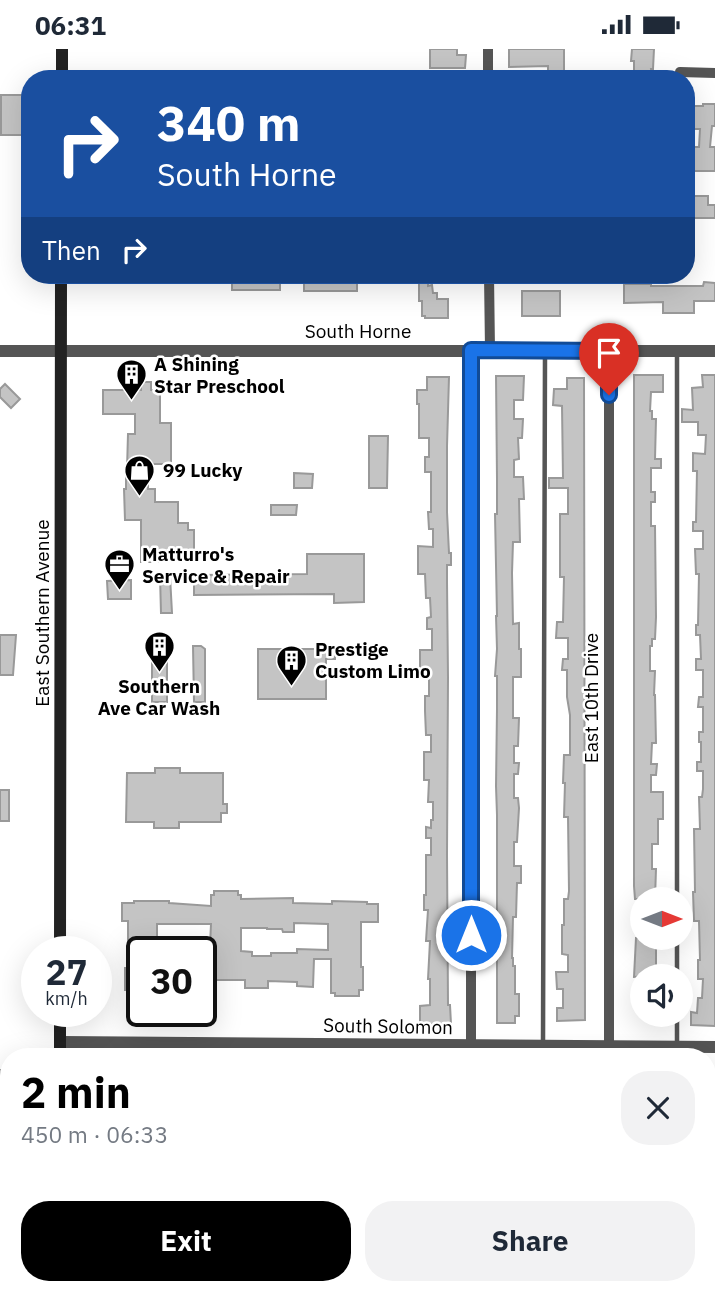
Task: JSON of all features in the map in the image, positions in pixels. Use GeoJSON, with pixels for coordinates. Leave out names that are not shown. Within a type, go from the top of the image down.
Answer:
{"type":"FeatureCollection","features":[{"type":"Feature","properties":{"kind":"main road"},"geometry":{"type":"LineString","coordinates":[[62,49],[62,70]]}},
{"type":"Feature","properties":{"kind":"main road","name":"East Southern Avenue"},"geometry":{"type":"LineString","coordinates":[[60,936],[61,284]]}},
{"type":"Feature","properties":{"kind":"main road"},"geometry":{"type":"LineString","coordinates":[[60,1027],[60,1048]]}},
{"type":"Feature","properties":{"kind":"street"},"geometry":{"type":"LineString","coordinates":[[488,49],[488,70]]}},
{"type":"Feature","properties":{"kind":"street"},"geometry":{"type":"LineString","coordinates":[[695,72],[715,73]]}},
{"type":"Feature","properties":{"kind":"street"},"geometry":{"type":"LineString","coordinates":[[489,284],[490,350]]}},
{"type":"Feature","properties":{"kind":"street"},"geometry":{"type":"LineString","coordinates":[[471,350],[471,1048]]}},
{"type":"Feature","properties":{"kind":"street","name":"South Horne"},"geometry":{"type":"LineString","coordinates":[[0,351],[715,351]]}},
{"type":"Feature","properties":{"kind":"street","name":"East 10th Drive"},"geometry":{"type":"LineString","coordinates":[[609,351],[609,1046]]}},
{"type":"Feature","properties":{"kind":"street","name":"South Solomon"},"geometry":{"type":"LineString","coordinates":[[60,1042],[334,1048]]}},
{"type":"Feature","properties":{"kind":"street","name":"South Solomon"},"geometry":{"type":"LineString","coordinates":[[514,1048],[715,1047]]}},
{"type":"Feature","properties":{"kind":"lane"},"geometry":{"type":"LineString","coordinates":[[543,1046],[545,351]]}},
{"type":"Feature","properties":{"kind":"lane"},"geometry":{"type":"LineString","coordinates":[[677,351],[677,887]]}},
{"type":"Feature","properties":{"kind":"lane"},"geometry":{"type":"LineString","coordinates":[[677,1027],[677,1047]]}},
{"type":"Feature","properties":{"kind":"building"},"geometry":{"type":"Polygon","coordinates":[[[430,49],[457,49],[457,55],[466,55],[465,68],[430,68],[430,49]]]}},
{"type":"Feature","properties":{"kind":"building"},"geometry":{"type":"Polygon","coordinates":[[[509,49],[564,49],[564,70],[548,70],[548,66],[509,67],[509,49]]]}},
{"type":"Feature","properties":{"kind":"building"},"geometry":{"type":"Polygon","coordinates":[[[632,49],[654,49],[651,70],[634,70],[634,61],[631,61],[632,49]]]}},
{"type":"Feature","properties":{"kind":"building"},"geometry":{"type":"Polygon","coordinates":[[[1,95],[21,95],[21,135],[1,135],[1,95]]]}},
{"type":"Feature","properties":{"kind":"building"},"geometry":{"type":"Polygon","coordinates":[[[715,104],[715,126],[712,126],[710,147],[715,147],[715,171],[695,171],[695,147],[699,147],[700,129],[695,129],[695,106],[715,104]]]}},
{"type":"Feature","properties":{"kind":"building"},"geometry":{"type":"Polygon","coordinates":[[[695,196],[708,196],[708,205],[715,205],[715,218],[695,218],[695,196]]]}},
{"type":"Feature","properties":{"kind":"building"},"geometry":{"type":"Polygon","coordinates":[[[704,282],[715,283],[715,301],[694,301],[694,313],[663,313],[663,302],[624,303],[624,284],[703,286],[704,282]]]}},
{"type":"Feature","properties":{"kind":"building"},"geometry":{"type":"Polygon","coordinates":[[[232,284],[280,284],[280,290],[232,290],[232,284]]]}},
{"type":"Feature","properties":{"kind":"building"},"geometry":{"type":"Polygon","coordinates":[[[304,284],[357,284],[357,291],[304,291],[304,284]]]}},
{"type":"Feature","properties":{"kind":"building"},"geometry":{"type":"Polygon","coordinates":[[[419,284],[432,285],[437,299],[448,299],[448,318],[425,318],[422,316],[422,301],[419,301],[419,284]]]}},
{"type":"Feature","properties":{"kind":"building"},"geometry":{"type":"Polygon","coordinates":[[[522,291],[560,291],[560,316],[522,316],[522,291]]]}},
{"type":"Feature","properties":{"kind":"building"},"geometry":{"type":"Polygon","coordinates":[[[634,375],[663,375],[663,392],[651,392],[650,411],[652,419],[656,419],[655,459],[661,459],[661,468],[651,468],[651,492],[655,492],[655,502],[651,502],[651,526],[655,526],[656,617],[655,639],[652,639],[650,646],[650,671],[655,671],[656,743],[652,743],[651,764],[657,764],[656,775],[651,775],[651,792],[663,792],[663,819],[658,819],[658,844],[652,844],[655,887],[634,886],[634,375]]]}},
{"type":"Feature","properties":{"kind":"building"},"geometry":{"type":"Polygon","coordinates":[[[702,375],[715,375],[715,1026],[693,1025],[693,1012],[697,1013],[698,998],[702,998],[703,979],[698,979],[699,921],[694,921],[693,892],[694,829],[700,829],[699,797],[702,797],[703,789],[703,771],[697,771],[697,762],[701,762],[699,732],[703,732],[703,707],[698,707],[699,697],[703,697],[703,670],[696,670],[696,659],[701,659],[700,635],[696,635],[699,574],[696,574],[695,549],[703,549],[703,531],[693,531],[693,522],[696,522],[697,471],[693,471],[693,453],[705,454],[706,435],[698,435],[698,422],[682,422],[682,409],[693,410],[692,388],[703,387],[702,375]]]}},
{"type":"Feature","properties":{"kind":"building"},"geometry":{"type":"Polygon","coordinates":[[[496,376],[524,376],[523,400],[514,400],[514,419],[523,419],[522,438],[518,438],[519,459],[514,460],[514,477],[523,477],[524,499],[519,499],[520,542],[513,542],[512,573],[513,624],[519,623],[521,649],[521,677],[513,677],[513,718],[519,718],[518,746],[514,746],[514,763],[519,763],[518,774],[514,774],[514,798],[518,798],[519,808],[514,866],[521,866],[521,883],[517,883],[516,917],[513,917],[512,958],[515,966],[515,994],[519,994],[519,1016],[515,1016],[515,1023],[497,1023],[496,376]]]}},
{"type":"Feature","properties":{"kind":"building"},"geometry":{"type":"Polygon","coordinates":[[[427,377],[449,377],[447,512],[451,565],[447,565],[447,855],[448,1005],[451,1024],[420,1024],[420,1006],[430,1005],[430,941],[426,941],[428,910],[424,910],[424,895],[426,855],[431,855],[431,838],[426,838],[426,827],[431,828],[433,820],[433,802],[428,802],[429,780],[424,780],[424,752],[431,752],[431,735],[426,735],[425,711],[425,696],[429,696],[429,677],[420,677],[420,650],[432,650],[432,629],[427,629],[427,618],[431,617],[430,598],[426,598],[425,574],[418,574],[418,546],[433,547],[433,529],[429,529],[428,512],[431,512],[431,472],[425,472],[425,457],[429,457],[429,438],[419,438],[417,404],[417,390],[427,390],[427,377]]]}},
{"type":"Feature","properties":{"kind":"building"},"geometry":{"type":"Polygon","coordinates":[[[567,378],[584,378],[585,1020],[557,1021],[557,1008],[563,1008],[563,989],[557,989],[556,972],[568,972],[568,955],[562,954],[564,899],[568,899],[569,891],[568,817],[564,817],[563,783],[564,755],[570,755],[570,715],[567,670],[562,670],[563,659],[568,659],[568,638],[556,638],[557,622],[563,622],[564,577],[560,577],[560,514],[568,514],[568,488],[549,488],[549,478],[563,478],[562,406],[553,405],[554,389],[567,389],[567,378]]]}},
{"type":"Feature","properties":{"kind":"building"},"geometry":{"type":"Polygon","coordinates":[[[141,382],[151,382],[151,390],[160,392],[160,423],[171,423],[171,464],[148,464],[148,489],[155,489],[155,502],[178,502],[178,523],[188,523],[188,530],[194,530],[194,552],[160,553],[160,562],[141,562],[141,520],[125,520],[128,434],[135,434],[135,414],[103,414],[103,390],[141,390],[141,382]]]}},
{"type":"Feature","properties":{"kind":"building"},"geometry":{"type":"Polygon","coordinates":[[[5,384],[20,399],[11,408],[0,397],[0,389],[5,384]]]}},
{"type":"Feature","properties":{"kind":"building"},"geometry":{"type":"Polygon","coordinates":[[[369,436],[388,436],[387,488],[369,488],[369,436]]]}},
{"type":"Feature","properties":{"kind":"building"},"geometry":{"type":"Polygon","coordinates":[[[294,473],[313,474],[312,488],[294,488],[294,473]]]}},
{"type":"Feature","properties":{"kind":"building"},"geometry":{"type":"Polygon","coordinates":[[[271,505],[297,505],[296,515],[271,515],[271,505]]]}},
{"type":"Feature","properties":{"kind":"building"},"geometry":{"type":"Polygon","coordinates":[[[307,554],[364,554],[364,602],[334,603],[334,594],[194,595],[194,575],[307,574],[307,554]]]}},
{"type":"Feature","properties":{"kind":"building"},"geometry":{"type":"Polygon","coordinates":[[[160,576],[170,576],[172,613],[161,613],[160,576]]]}},
{"type":"Feature","properties":{"kind":"building","name":"Matturro's Service & Repair"},"geometry":{"type":"Polygon","coordinates":[[[131,580],[131,599],[108,599],[107,581],[131,580]]]}},
{"type":"Feature","properties":{"kind":"building"},"geometry":{"type":"Polygon","coordinates":[[[0,635],[16,635],[13,675],[0,675],[0,635]]]}},
{"type":"Feature","properties":{"kind":"building","name":"Southern Ave Car Wash"},"geometry":{"type":"Polygon","coordinates":[[[152,646],[167,646],[167,702],[152,702],[152,646]]]}},
{"type":"Feature","properties":{"kind":"building"},"geometry":{"type":"Polygon","coordinates":[[[193,646],[205,649],[205,702],[194,702],[193,646]]]}},
{"type":"Feature","properties":{"kind":"building"},"geometry":{"type":"Polygon","coordinates":[[[258,649],[335,649],[335,659],[326,659],[326,699],[258,699],[258,649]]]}},
{"type":"Feature","properties":{"kind":"building"},"geometry":{"type":"Polygon","coordinates":[[[155,768],[180,768],[180,773],[223,773],[223,804],[227,804],[227,813],[221,813],[221,822],[179,822],[179,828],[154,828],[154,822],[126,822],[127,773],[155,773],[155,768]]]}},
{"type":"Feature","properties":{"kind":"building"},"geometry":{"type":"Polygon","coordinates":[[[0,790],[9,790],[9,821],[0,821],[0,790]]]}},
{"type":"Feature","properties":{"kind":"building"},"geometry":{"type":"Polygon","coordinates":[[[214,891],[238,891],[241,899],[293,898],[293,903],[332,904],[332,901],[378,904],[378,922],[361,922],[363,990],[359,990],[359,996],[335,996],[335,993],[331,993],[331,959],[314,959],[313,987],[297,986],[297,982],[268,981],[268,988],[245,988],[245,980],[217,980],[217,936],[210,936],[211,924],[157,924],[157,936],[128,936],[128,921],[122,921],[122,903],[169,901],[211,906],[211,895],[214,895],[214,891]],[[294,923],[294,932],[241,928],[241,951],[252,952],[252,956],[297,953],[297,949],[328,950],[328,924],[294,923]]]}},
{"type":"Feature","properties":{"kind":"building"},"geometry":{"type":"Polygon","coordinates":[[[635,950],[656,950],[656,964],[635,964],[635,950]]]}},
{"type":"Feature","properties":{"kind":"place","name":"A Shining Star Preschool"},"geometry":{"type":"Point","coordinates":[131,402]}},
{"type":"Feature","properties":{"kind":"place","name":"99 Lucky"},"geometry":{"type":"Point","coordinates":[140,497]}},
{"type":"Feature","properties":{"kind":"place","name":"Matturro's Service & Repair"},"geometry":{"type":"Point","coordinates":[119,592]}},
{"type":"Feature","properties":{"kind":"place","name":"Southern Ave Car Wash"},"geometry":{"type":"Point","coordinates":[159,674]}},
{"type":"Feature","properties":{"kind":"place","name":"Prestige Custom Limo"},"geometry":{"type":"Point","coordinates":[292,687]}},
{"type":"Feature","properties":{"kind":"route"},"geometry":{"type":"LineString","coordinates":[[471,935],[471,350],[609,351],[609,395]]}}]}
